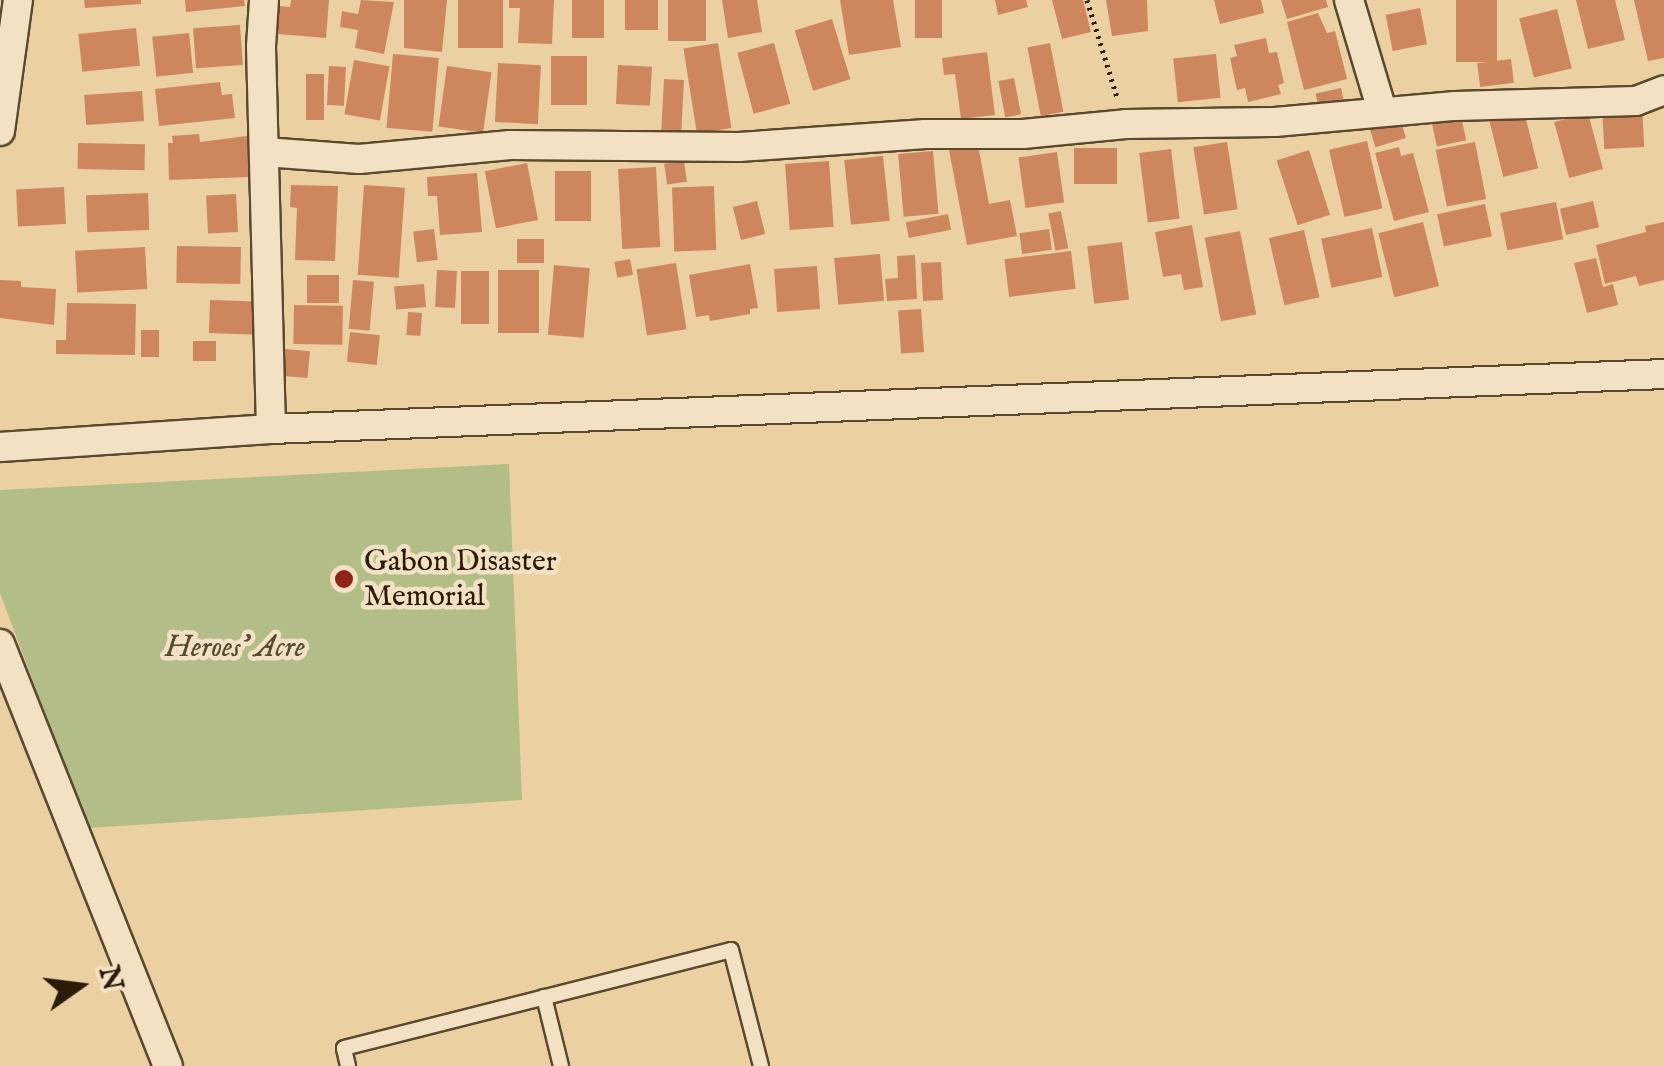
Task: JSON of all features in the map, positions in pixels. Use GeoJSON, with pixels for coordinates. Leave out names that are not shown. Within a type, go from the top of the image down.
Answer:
{"type":"FeatureCollection","features":[{"type":"Feature","properties":{"kind":"street"},"geometry":{"type":"LineString","coordinates":[[0,131],[18,0]]}},
{"type":"Feature","properties":{"kind":"street"},"geometry":{"type":"LineString","coordinates":[[264,0],[271,429]]}},
{"type":"Feature","properties":{"kind":"street"},"geometry":{"type":"LineString","coordinates":[[1349,0],[1382,112]]}},
{"type":"Feature","properties":{"kind":"street"},"geometry":{"type":"LineString","coordinates":[[265,152],[359,159],[510,145],[739,147],[926,134],[1023,134],[1126,124],[1256,124],[1382,112],[1636,101],[1664,90]]}},
{"type":"Feature","properties":{"kind":"street"},"geometry":{"type":"LineString","coordinates":[[0,446],[271,429],[1664,374]]}},
{"type":"Feature","properties":{"kind":"street"},"geometry":{"type":"LineString","coordinates":[[0,644],[168,1066]]}},
{"type":"Feature","properties":{"kind":"lane"},"geometry":{"type":"LineString","coordinates":[[348,1066],[344,1048],[732,950],[761,1066]]}},
{"type":"Feature","properties":{"kind":"lane"},"geometry":{"type":"LineString","coordinates":[[544,997],[561,1066]]}},
{"type":"Feature","properties":{"kind":"path"},"geometry":{"type":"LineString","coordinates":[[1086,0],[1126,124]]}},
{"type":"Feature","properties":{"kind":"green space","name":"Heroes' Acre"},"geometry":{"type":"Polygon","coordinates":[[[509,464],[522,800],[88,828],[0,593],[0,490],[509,464]]]}},
{"type":"Feature","properties":{"kind":"building"},"geometry":{"type":"Polygon","coordinates":[[[84,0],[141,0],[141,4],[85,8],[84,0]]]}},
{"type":"Feature","properties":{"kind":"building"},"geometry":{"type":"Polygon","coordinates":[[[185,0],[244,0],[245,6],[186,12],[185,0]]]}},
{"type":"Feature","properties":{"kind":"building"},"geometry":{"type":"Polygon","coordinates":[[[291,0],[329,0],[326,38],[277,34],[279,6],[290,7],[291,0]]]}},
{"type":"Feature","properties":{"kind":"building"},"geometry":{"type":"Polygon","coordinates":[[[361,0],[394,2],[384,54],[355,48],[358,30],[340,27],[342,11],[358,14],[361,0]]]}},
{"type":"Feature","properties":{"kind":"building"},"geometry":{"type":"Polygon","coordinates":[[[404,0],[447,0],[442,52],[404,48],[404,0]]]}},
{"type":"Feature","properties":{"kind":"building"},"geometry":{"type":"Polygon","coordinates":[[[458,0],[503,0],[503,48],[458,48],[458,0]]]}},
{"type":"Feature","properties":{"kind":"building"},"geometry":{"type":"Polygon","coordinates":[[[509,0],[554,0],[552,44],[518,43],[520,8],[509,8],[509,0]]]}},
{"type":"Feature","properties":{"kind":"building"},"geometry":{"type":"Polygon","coordinates":[[[572,0],[604,0],[604,38],[572,38],[572,0]]]}},
{"type":"Feature","properties":{"kind":"building"},"geometry":{"type":"Polygon","coordinates":[[[625,0],[658,0],[658,30],[625,30],[625,0]]]}},
{"type":"Feature","properties":{"kind":"building"},"geometry":{"type":"Polygon","coordinates":[[[668,0],[706,0],[706,41],[668,41],[668,0]]]}},
{"type":"Feature","properties":{"kind":"building"},"geometry":{"type":"Polygon","coordinates":[[[722,0],[757,0],[762,32],[728,38],[722,0]]]}},
{"type":"Feature","properties":{"kind":"building"},"geometry":{"type":"Polygon","coordinates":[[[840,0],[893,0],[901,47],[849,55],[840,0]]]}},
{"type":"Feature","properties":{"kind":"building"},"geometry":{"type":"Polygon","coordinates":[[[915,0],[942,0],[942,38],[915,38],[915,0]]]}},
{"type":"Feature","properties":{"kind":"building"},"geometry":{"type":"Polygon","coordinates":[[[995,0],[1026,0],[1028,7],[998,15],[995,0]]]}},
{"type":"Feature","properties":{"kind":"building"},"geometry":{"type":"Polygon","coordinates":[[[1052,0],[1083,0],[1091,32],[1062,39],[1052,0]]]}},
{"type":"Feature","properties":{"kind":"building"},"geometry":{"type":"Polygon","coordinates":[[[1106,0],[1147,0],[1148,31],[1112,36],[1106,0]]]}},
{"type":"Feature","properties":{"kind":"building"},"geometry":{"type":"Polygon","coordinates":[[[1214,0],[1261,0],[1264,13],[1220,24],[1214,0]]]}},
{"type":"Feature","properties":{"kind":"building"},"geometry":{"type":"Polygon","coordinates":[[[1281,0],[1326,0],[1328,7],[1287,19],[1281,0]]]}},
{"type":"Feature","properties":{"kind":"building"},"geometry":{"type":"Polygon","coordinates":[[[1456,0],[1497,0],[1497,62],[1456,62],[1456,0]]]}},
{"type":"Feature","properties":{"kind":"building"},"geometry":{"type":"Polygon","coordinates":[[[1576,0],[1615,0],[1625,40],[1588,49],[1576,0]]]}},
{"type":"Feature","properties":{"kind":"building"},"geometry":{"type":"Polygon","coordinates":[[[1634,0],[1664,0],[1664,58],[1648,61],[1634,0]]]}},
{"type":"Feature","properties":{"kind":"building"},"geometry":{"type":"Polygon","coordinates":[[[1420,8],[1427,44],[1393,51],[1386,15],[1420,8]]]}},
{"type":"Feature","properties":{"kind":"building"},"geometry":{"type":"Polygon","coordinates":[[[1557,9],[1572,68],[1534,78],[1519,18],[1557,9]]]}},
{"type":"Feature","properties":{"kind":"building"},"geometry":{"type":"Polygon","coordinates":[[[1318,13],[1327,33],[1335,31],[1347,79],[1304,90],[1287,22],[1318,13]]]}},
{"type":"Feature","properties":{"kind":"building"},"geometry":{"type":"Polygon","coordinates":[[[832,19],[850,79],[813,91],[795,30],[832,19]]]}},
{"type":"Feature","properties":{"kind":"building"},"geometry":{"type":"Polygon","coordinates":[[[240,25],[243,65],[196,68],[193,28],[240,25]]]}},
{"type":"Feature","properties":{"kind":"building"},"geometry":{"type":"Polygon","coordinates":[[[136,28],[140,66],[82,72],[78,34],[136,28]]]}},
{"type":"Feature","properties":{"kind":"building"},"geometry":{"type":"Polygon","coordinates":[[[189,33],[193,73],[156,77],[152,37],[189,33]]]}},
{"type":"Feature","properties":{"kind":"building"},"geometry":{"type":"Polygon","coordinates":[[[1266,38],[1269,53],[1277,52],[1284,83],[1278,85],[1281,94],[1248,102],[1245,88],[1237,90],[1230,58],[1237,56],[1234,45],[1266,38]]]}},
{"type":"Feature","properties":{"kind":"building"},"geometry":{"type":"Polygon","coordinates":[[[718,43],[731,128],[697,133],[683,48],[718,43]]]}},
{"type":"Feature","properties":{"kind":"building"},"geometry":{"type":"Polygon","coordinates":[[[774,43],[790,104],[754,114],[737,53],[774,43]]]}},
{"type":"Feature","properties":{"kind":"building"},"geometry":{"type":"Polygon","coordinates":[[[1050,43],[1063,112],[1041,116],[1027,47],[1050,43]]]}},
{"type":"Feature","properties":{"kind":"building"},"geometry":{"type":"Polygon","coordinates":[[[987,52],[995,115],[961,119],[955,74],[944,75],[942,58],[987,52]]]}},
{"type":"Feature","properties":{"kind":"building"},"geometry":{"type":"Polygon","coordinates":[[[393,54],[439,58],[432,132],[387,128],[393,54]]]}},
{"type":"Feature","properties":{"kind":"building"},"geometry":{"type":"Polygon","coordinates":[[[1216,54],[1221,98],[1178,102],[1173,58],[1216,54]]]}},
{"type":"Feature","properties":{"kind":"building"},"geometry":{"type":"Polygon","coordinates":[[[551,56],[587,56],[587,105],[551,105],[551,56]]]}},
{"type":"Feature","properties":{"kind":"building"},"geometry":{"type":"Polygon","coordinates":[[[1511,59],[1514,83],[1480,87],[1477,63],[1511,59]]]}},
{"type":"Feature","properties":{"kind":"building"},"geometry":{"type":"Polygon","coordinates":[[[354,60],[389,66],[380,120],[344,114],[354,60]]]}},
{"type":"Feature","properties":{"kind":"building"},"geometry":{"type":"Polygon","coordinates":[[[498,63],[541,65],[538,124],[495,122],[498,63]]]}},
{"type":"Feature","properties":{"kind":"building"},"geometry":{"type":"Polygon","coordinates":[[[618,65],[652,67],[650,106],[616,104],[618,65]]]}},
{"type":"Feature","properties":{"kind":"building"},"geometry":{"type":"Polygon","coordinates":[[[329,66],[346,67],[344,106],[327,105],[329,66]]]}},
{"type":"Feature","properties":{"kind":"building"},"geometry":{"type":"Polygon","coordinates":[[[447,66],[492,72],[483,133],[439,126],[447,66]]]}},
{"type":"Feature","properties":{"kind":"building"},"geometry":{"type":"Polygon","coordinates":[[[306,74],[324,74],[324,120],[306,120],[306,74]]]}},
{"type":"Feature","properties":{"kind":"building"},"geometry":{"type":"Polygon","coordinates":[[[1014,78],[1021,114],[1005,117],[998,81],[1014,78]]]}},
{"type":"Feature","properties":{"kind":"building"},"geometry":{"type":"Polygon","coordinates":[[[664,79],[684,80],[681,132],[661,131],[664,79]]]}},
{"type":"Feature","properties":{"kind":"building"},"geometry":{"type":"Polygon","coordinates":[[[220,82],[222,95],[232,94],[235,118],[159,126],[155,89],[220,82]]]}},
{"type":"Feature","properties":{"kind":"building"},"geometry":{"type":"Polygon","coordinates":[[[1341,88],[1345,107],[1320,112],[1316,93],[1341,88]]]}},
{"type":"Feature","properties":{"kind":"building"},"geometry":{"type":"Polygon","coordinates":[[[142,91],[144,121],[86,125],[84,95],[142,91]]]}},
{"type":"Feature","properties":{"kind":"building"},"geometry":{"type":"Polygon","coordinates":[[[1642,105],[1644,147],[1604,149],[1602,107],[1642,105]]]}},
{"type":"Feature","properties":{"kind":"building"},"geometry":{"type":"Polygon","coordinates":[[[1460,111],[1466,140],[1437,147],[1431,117],[1460,111]]]}},
{"type":"Feature","properties":{"kind":"building"},"geometry":{"type":"Polygon","coordinates":[[[1524,111],[1538,168],[1503,177],[1489,120],[1524,111]]]}},
{"type":"Feature","properties":{"kind":"building"},"geometry":{"type":"Polygon","coordinates":[[[1588,113],[1603,169],[1569,178],[1554,122],[1588,113]]]}},
{"type":"Feature","properties":{"kind":"building"},"geometry":{"type":"Polygon","coordinates":[[[1399,115],[1406,138],[1375,147],[1368,124],[1399,115]]]}},
{"type":"Feature","properties":{"kind":"building"},"geometry":{"type":"Polygon","coordinates":[[[199,134],[200,142],[247,136],[249,177],[169,180],[168,143],[173,143],[172,136],[199,134]]]}},
{"type":"Feature","properties":{"kind":"building"},"geometry":{"type":"Polygon","coordinates":[[[1367,141],[1383,208],[1345,217],[1329,150],[1367,141]]]}},
{"type":"Feature","properties":{"kind":"building"},"geometry":{"type":"Polygon","coordinates":[[[1227,142],[1238,209],[1204,214],[1193,147],[1227,142]]]}},
{"type":"Feature","properties":{"kind":"building"},"geometry":{"type":"Polygon","coordinates":[[[1475,142],[1486,199],[1447,207],[1436,150],[1475,142]]]}},
{"type":"Feature","properties":{"kind":"building"},"geometry":{"type":"Polygon","coordinates":[[[78,143],[145,144],[145,170],[78,169],[78,143]]]}},
{"type":"Feature","properties":{"kind":"building"},"geometry":{"type":"Polygon","coordinates":[[[978,145],[989,204],[1010,200],[1017,236],[967,245],[949,150],[978,145]]]}},
{"type":"Feature","properties":{"kind":"building"},"geometry":{"type":"Polygon","coordinates":[[[1399,147],[1401,156],[1413,153],[1429,212],[1394,221],[1375,153],[1399,147]]]}},
{"type":"Feature","properties":{"kind":"building"},"geometry":{"type":"Polygon","coordinates":[[[1074,148],[1117,148],[1117,184],[1074,184],[1074,148]]]}},
{"type":"Feature","properties":{"kind":"building"},"geometry":{"type":"Polygon","coordinates":[[[1171,149],[1180,218],[1148,222],[1139,153],[1171,149]]]}},
{"type":"Feature","properties":{"kind":"building"},"geometry":{"type":"Polygon","coordinates":[[[1309,150],[1330,215],[1298,225],[1277,161],[1309,150]]]}},
{"type":"Feature","properties":{"kind":"building"},"geometry":{"type":"Polygon","coordinates":[[[933,151],[938,214],[904,217],[898,154],[933,151]]]}},
{"type":"Feature","properties":{"kind":"building"},"geometry":{"type":"Polygon","coordinates":[[[1057,152],[1064,203],[1025,208],[1018,157],[1057,152]]]}},
{"type":"Feature","properties":{"kind":"building"},"geometry":{"type":"Polygon","coordinates":[[[883,156],[890,221],[851,225],[844,160],[883,156]]]}},
{"type":"Feature","properties":{"kind":"building"},"geometry":{"type":"Polygon","coordinates":[[[684,161],[687,182],[667,185],[664,164],[684,161]]]}},
{"type":"Feature","properties":{"kind":"building"},"geometry":{"type":"Polygon","coordinates":[[[829,161],[834,227],[790,230],[785,164],[829,161]]]}},
{"type":"Feature","properties":{"kind":"building"},"geometry":{"type":"Polygon","coordinates":[[[527,163],[538,220],[496,228],[485,171],[527,163]]]}},
{"type":"Feature","properties":{"kind":"building"},"geometry":{"type":"Polygon","coordinates":[[[656,167],[660,247],[622,249],[618,169],[656,167]]]}},
{"type":"Feature","properties":{"kind":"building"},"geometry":{"type":"Polygon","coordinates":[[[555,171],[591,171],[591,221],[555,221],[555,171]]]}},
{"type":"Feature","properties":{"kind":"building"},"geometry":{"type":"Polygon","coordinates":[[[477,173],[482,232],[440,235],[437,196],[428,196],[427,177],[477,173]]]}},
{"type":"Feature","properties":{"kind":"building"},"geometry":{"type":"Polygon","coordinates":[[[291,185],[338,186],[335,261],[295,260],[297,208],[290,207],[291,185]]]}},
{"type":"Feature","properties":{"kind":"building"},"geometry":{"type":"Polygon","coordinates":[[[364,185],[405,188],[399,278],[358,275],[364,185]]]}},
{"type":"Feature","properties":{"kind":"building"},"geometry":{"type":"Polygon","coordinates":[[[714,186],[716,250],[674,251],[672,187],[714,186]]]}},
{"type":"Feature","properties":{"kind":"building"},"geometry":{"type":"Polygon","coordinates":[[[64,187],[66,224],[18,226],[16,190],[64,187]]]}},
{"type":"Feature","properties":{"kind":"building"},"geometry":{"type":"Polygon","coordinates":[[[148,193],[149,230],[87,232],[86,195],[148,193]]]}},
{"type":"Feature","properties":{"kind":"building"},"geometry":{"type":"Polygon","coordinates":[[[236,194],[238,232],[208,234],[206,196],[236,194]]]}},
{"type":"Feature","properties":{"kind":"building"},"geometry":{"type":"Polygon","coordinates":[[[757,201],[765,234],[741,240],[733,207],[757,201]]]}},
{"type":"Feature","properties":{"kind":"building"},"geometry":{"type":"Polygon","coordinates":[[[1593,201],[1599,227],[1566,235],[1560,209],[1593,201]]]}},
{"type":"Feature","properties":{"kind":"building"},"geometry":{"type":"Polygon","coordinates":[[[1556,202],[1563,239],[1507,250],[1500,213],[1556,202]]]}},
{"type":"Feature","properties":{"kind":"building"},"geometry":{"type":"Polygon","coordinates":[[[1485,204],[1492,236],[1444,246],[1437,214],[1485,204]]]}},
{"type":"Feature","properties":{"kind":"building"},"geometry":{"type":"Polygon","coordinates":[[[1061,211],[1068,248],[1055,251],[1048,213],[1061,211]]]}},
{"type":"Feature","properties":{"kind":"building"},"geometry":{"type":"Polygon","coordinates":[[[948,214],[951,230],[909,238],[906,222],[948,214]]]}},
{"type":"Feature","properties":{"kind":"building"},"geometry":{"type":"Polygon","coordinates":[[[1423,222],[1439,286],[1394,297],[1378,233],[1423,222]]]}},
{"type":"Feature","properties":{"kind":"building"},"geometry":{"type":"Polygon","coordinates":[[[1664,222],[1664,280],[1639,286],[1636,276],[1605,284],[1596,245],[1646,232],[1645,226],[1664,222]]]}},
{"type":"Feature","properties":{"kind":"building"},"geometry":{"type":"Polygon","coordinates":[[[1192,225],[1203,287],[1184,290],[1181,274],[1163,277],[1155,232],[1192,225]]]}},
{"type":"Feature","properties":{"kind":"building"},"geometry":{"type":"Polygon","coordinates":[[[1372,228],[1382,277],[1332,288],[1321,239],[1372,228]]]}},
{"type":"Feature","properties":{"kind":"building"},"geometry":{"type":"Polygon","coordinates":[[[434,229],[438,260],[417,262],[413,232],[434,229]]]}},
{"type":"Feature","properties":{"kind":"building"},"geometry":{"type":"Polygon","coordinates":[[[1049,229],[1052,250],[1022,254],[1019,233],[1049,229]]]}},
{"type":"Feature","properties":{"kind":"building"},"geometry":{"type":"Polygon","coordinates":[[[1304,230],[1320,297],[1284,305],[1269,238],[1304,230]]]}},
{"type":"Feature","properties":{"kind":"building"},"geometry":{"type":"Polygon","coordinates":[[[1240,231],[1256,314],[1221,321],[1205,238],[1240,231]]]}},
{"type":"Feature","properties":{"kind":"building"},"geometry":{"type":"Polygon","coordinates":[[[517,239],[544,239],[544,263],[517,263],[517,239]]]}},
{"type":"Feature","properties":{"kind":"building"},"geometry":{"type":"Polygon","coordinates":[[[1122,242],[1129,300],[1094,304],[1087,246],[1122,242]]]}},
{"type":"Feature","properties":{"kind":"building"},"geometry":{"type":"Polygon","coordinates":[[[177,246],[241,247],[240,284],[176,283],[177,246]]]}},
{"type":"Feature","properties":{"kind":"building"},"geometry":{"type":"Polygon","coordinates":[[[145,247],[147,289],[77,293],[75,251],[145,247]]]}},
{"type":"Feature","properties":{"kind":"building"},"geometry":{"type":"Polygon","coordinates":[[[1071,251],[1076,289],[1009,297],[1004,259],[1071,251]]]}},
{"type":"Feature","properties":{"kind":"building"},"geometry":{"type":"Polygon","coordinates":[[[880,254],[884,301],[838,305],[834,258],[880,254]]]}},
{"type":"Feature","properties":{"kind":"building"},"geometry":{"type":"Polygon","coordinates":[[[915,255],[917,299],[887,301],[885,279],[898,278],[897,256],[915,255]]]}},
{"type":"Feature","properties":{"kind":"building"},"geometry":{"type":"Polygon","coordinates":[[[1596,258],[1603,287],[1613,284],[1618,305],[1587,313],[1574,263],[1596,258]]]}},
{"type":"Feature","properties":{"kind":"building"},"geometry":{"type":"Polygon","coordinates":[[[630,259],[633,275],[617,278],[614,262],[630,259]]]}},
{"type":"Feature","properties":{"kind":"building"},"geometry":{"type":"Polygon","coordinates":[[[941,262],[943,300],[923,301],[921,263],[941,262]]]}},
{"type":"Feature","properties":{"kind":"building"},"geometry":{"type":"Polygon","coordinates":[[[676,263],[686,329],[647,335],[636,269],[676,263]]]}},
{"type":"Feature","properties":{"kind":"building"},"geometry":{"type":"Polygon","coordinates":[[[750,264],[758,308],[750,309],[750,314],[710,321],[709,315],[696,317],[689,275],[750,264]]]}},
{"type":"Feature","properties":{"kind":"building"},"geometry":{"type":"Polygon","coordinates":[[[554,265],[590,268],[584,338],[548,335],[554,265]]]}},
{"type":"Feature","properties":{"kind":"building"},"geometry":{"type":"Polygon","coordinates":[[[817,266],[820,309],[777,312],[774,269],[817,266]]]}},
{"type":"Feature","properties":{"kind":"building"},"geometry":{"type":"Polygon","coordinates":[[[437,270],[457,271],[455,308],[435,307],[437,270]]]}},
{"type":"Feature","properties":{"kind":"building"},"geometry":{"type":"Polygon","coordinates":[[[498,270],[539,270],[539,333],[498,333],[498,270]]]}},
{"type":"Feature","properties":{"kind":"building"},"geometry":{"type":"Polygon","coordinates":[[[461,271],[489,271],[489,324],[461,324],[461,271]]]}},
{"type":"Feature","properties":{"kind":"building"},"geometry":{"type":"Polygon","coordinates":[[[307,275],[339,275],[339,303],[307,303],[307,275]]]}},
{"type":"Feature","properties":{"kind":"building"},"geometry":{"type":"Polygon","coordinates":[[[0,280],[21,281],[21,287],[56,289],[54,325],[0,318],[0,280]]]}},
{"type":"Feature","properties":{"kind":"building"},"geometry":{"type":"Polygon","coordinates":[[[353,280],[374,282],[370,331],[349,329],[353,280]]]}},
{"type":"Feature","properties":{"kind":"building"},"geometry":{"type":"Polygon","coordinates":[[[424,284],[426,307],[396,310],[394,287],[424,284]]]}},
{"type":"Feature","properties":{"kind":"building"},"geometry":{"type":"Polygon","coordinates":[[[210,300],[258,302],[257,335],[209,333],[210,300]]]}},
{"type":"Feature","properties":{"kind":"building"},"geometry":{"type":"Polygon","coordinates":[[[67,303],[136,304],[135,355],[56,354],[56,340],[66,340],[67,303]]]}},
{"type":"Feature","properties":{"kind":"building"},"geometry":{"type":"Polygon","coordinates":[[[294,305],[343,306],[342,345],[293,344],[294,305]]]}},
{"type":"Feature","properties":{"kind":"building"},"geometry":{"type":"Polygon","coordinates":[[[921,309],[924,352],[901,353],[898,311],[921,309]]]}},
{"type":"Feature","properties":{"kind":"building"},"geometry":{"type":"Polygon","coordinates":[[[408,312],[422,313],[420,336],[406,335],[408,312]]]}},
{"type":"Feature","properties":{"kind":"building"},"geometry":{"type":"Polygon","coordinates":[[[141,330],[159,330],[159,357],[141,357],[141,330]]]}},
{"type":"Feature","properties":{"kind":"building"},"geometry":{"type":"Polygon","coordinates":[[[350,332],[380,335],[377,365],[347,362],[350,332]]]}},
{"type":"Feature","properties":{"kind":"building"},"geometry":{"type":"Polygon","coordinates":[[[193,341],[216,341],[216,361],[193,361],[193,341]]]}},
{"type":"Feature","properties":{"kind":"building"},"geometry":{"type":"Polygon","coordinates":[[[285,349],[310,351],[308,378],[283,376],[285,349]]]}},
{"type":"Feature","properties":{"kind":"place","name":"Gabon Disaster Memorial"},"geometry":{"type":"Point","coordinates":[344,579]}}]}
